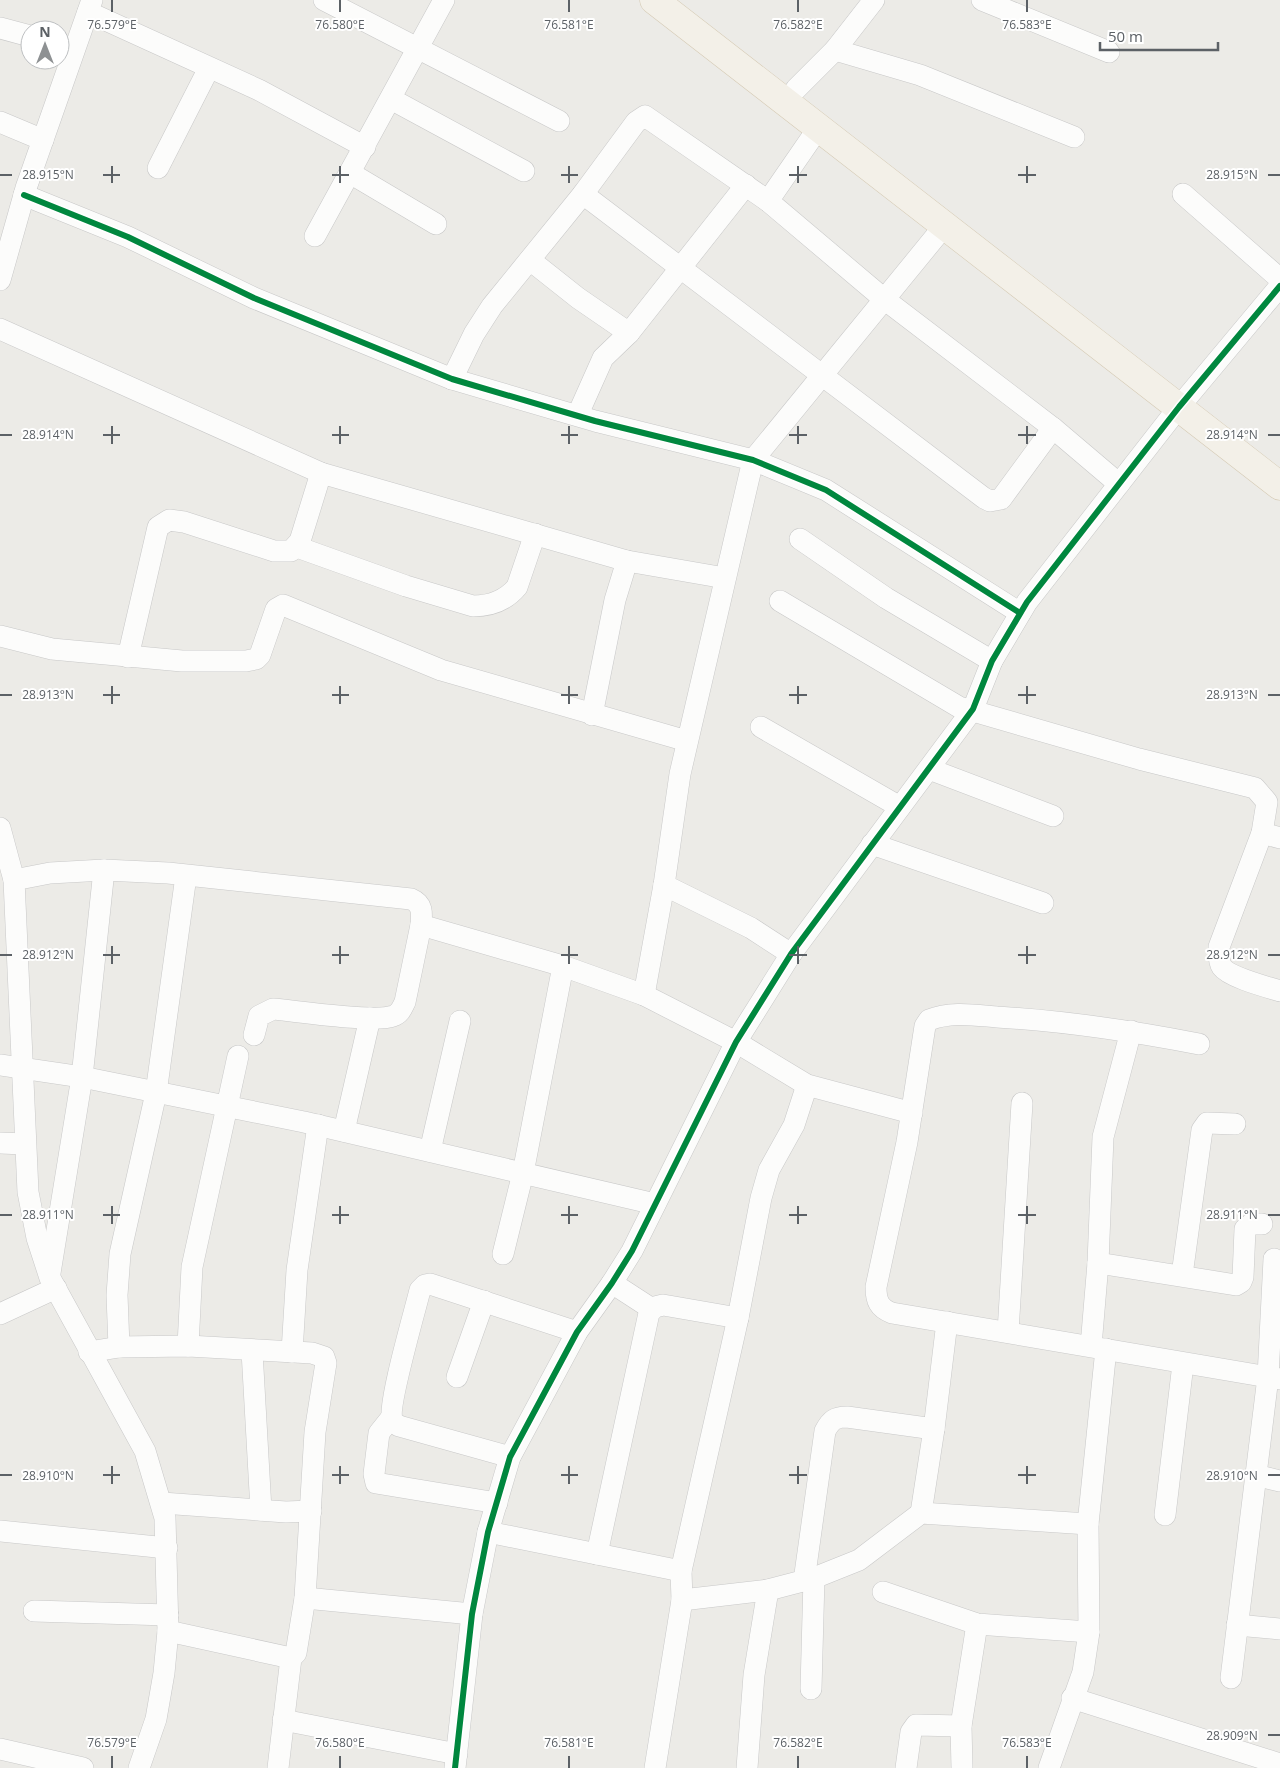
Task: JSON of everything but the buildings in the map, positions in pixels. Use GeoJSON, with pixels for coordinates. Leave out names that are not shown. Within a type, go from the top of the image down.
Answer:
{"type":"FeatureCollection","features":[{"type":"Feature","properties":{"kind":"main road"},"geometry":{"type":"LineString","coordinates":[[654,0],[945,225],[1184,400],[1280,466]]}},
{"type":"Feature","properties":{"kind":"main road"},"geometry":{"type":"LineString","coordinates":[[681,0],[796,89],[1184,400],[1280,486]]}},
{"type":"Feature","properties":{"kind":"street"},"geometry":{"type":"LineString","coordinates":[[324,0],[418,46],[559,121]]}},
{"type":"Feature","properties":{"kind":"street"},"geometry":{"type":"LineString","coordinates":[[796,89],[835,50],[874,0]]}},
{"type":"Feature","properties":{"kind":"street"},"geometry":{"type":"LineString","coordinates":[[982,0],[1109,52]]}},
{"type":"Feature","properties":{"kind":"street"},"geometry":{"type":"LineString","coordinates":[[315,236],[365,147],[442,1]]}},
{"type":"Feature","properties":{"kind":"street"},"geometry":{"type":"LineString","coordinates":[[70,42],[90,6],[209,68],[259,90],[365,147]]}},
{"type":"Feature","properties":{"kind":"street"},"geometry":{"type":"LineString","coordinates":[[0,28],[20,33]]}},
{"type":"Feature","properties":{"kind":"street"},"geometry":{"type":"LineString","coordinates":[[835,50],[920,75],[1074,137]]}},
{"type":"Feature","properties":{"kind":"street"},"geometry":{"type":"LineString","coordinates":[[158,168],[209,68]]}},
{"type":"Feature","properties":{"kind":"street"},"geometry":{"type":"LineString","coordinates":[[0,280],[24,195],[43,140],[62,70]]}},
{"type":"Feature","properties":{"kind":"street"},"geometry":{"type":"LineString","coordinates":[[390,99],[524,171]]}},
{"type":"Feature","properties":{"kind":"street"},"geometry":{"type":"LineString","coordinates":[[452,379],[474,334],[488,312],[584,194],[636,122],[643,116],[768,201],[884,299],[1053,428],[1119,484]]}},
{"type":"Feature","properties":{"kind":"street"},"geometry":{"type":"LineString","coordinates":[[0,122],[43,140]]}},
{"type":"Feature","properties":{"kind":"street"},"geometry":{"type":"LineString","coordinates":[[768,201],[819,127]]}},
{"type":"Feature","properties":{"kind":"street"},"geometry":{"type":"LineString","coordinates":[[350,173],[436,224]]}},
{"type":"Feature","properties":{"kind":"street"},"geometry":{"type":"LineString","coordinates":[[578,414],[603,358],[629,333],[746,185]]}},
{"type":"Feature","properties":{"kind":"street"},"geometry":{"type":"LineString","coordinates":[[584,194],[822,376],[990,501],[1001,499],[1053,428]]}},
{"type":"Feature","properties":{"kind":"street"},"geometry":{"type":"LineString","coordinates":[[1183,194],[1280,279]]}},
{"type":"Feature","properties":{"kind":"street"},"geometry":{"type":"LineString","coordinates":[[24,195],[128,237],[254,298],[452,379],[753,460],[826,490],[1020,613]]}},
{"type":"Feature","properties":{"kind":"street"},"geometry":{"type":"LineString","coordinates":[[644,995],[664,885],[680,774],[753,460],[945,225]]}},
{"type":"Feature","properties":{"kind":"street"},"geometry":{"type":"LineString","coordinates":[[530,260],[578,298],[629,333]]}},
{"type":"Feature","properties":{"kind":"street"},"geometry":{"type":"LineString","coordinates":[[284,1720],[456,1761],[472,1614],[488,1532],[510,1457],[577,1332],[612,1283],[655,1204],[736,1042],[791,954],[972,709],[992,661],[1020,613],[1184,400],[1280,286]]}},
{"type":"Feature","properties":{"kind":"street"},"geometry":{"type":"LineString","coordinates":[[0,329],[321,472],[627,561],[725,578]]}},
{"type":"Feature","properties":{"kind":"street"},"geometry":{"type":"LineString","coordinates":[[297,547],[304,532],[321,472]]}},
{"type":"Feature","properties":{"kind":"street"},"geometry":{"type":"LineString","coordinates":[[128,657],[154,536],[158,527],[164,522],[184,522],[274,551],[284,552],[297,547],[406,586],[473,606],[482,606],[511,594],[517,587],[535,534]]}},
{"type":"Feature","properties":{"kind":"street"},"geometry":{"type":"LineString","coordinates":[[800,539],[886,598],[992,661]]}},
{"type":"Feature","properties":{"kind":"street"},"geometry":{"type":"LineString","coordinates":[[592,715],[615,600],[627,561]]}},
{"type":"Feature","properties":{"kind":"street"},"geometry":{"type":"LineString","coordinates":[[780,601],[959,707],[972,709],[1139,759],[1255,788],[1267,802],[1271,836],[1219,947],[1219,959],[1221,966],[1228,973],[1279,992]]}},
{"type":"Feature","properties":{"kind":"street"},"geometry":{"type":"LineString","coordinates":[[0,636],[52,649],[128,657],[182,661],[252,661],[260,655],[277,607],[283,605],[441,670],[687,742]]}},
{"type":"Feature","properties":{"kind":"street"},"geometry":{"type":"LineString","coordinates":[[761,727],[900,807]]}},
{"type":"Feature","properties":{"kind":"street"},"geometry":{"type":"LineString","coordinates":[[929,769],[1053,816]]}},
{"type":"Feature","properties":{"kind":"street"},"geometry":{"type":"LineString","coordinates":[[0,828],[14,880],[21,1070],[28,1192],[32,1218],[53,1283],[89,1352],[146,1451],[162,1502],[167,1548],[168,1623],[160,1700],[139,1768]]}},
{"type":"Feature","properties":{"kind":"street"},"geometry":{"type":"LineString","coordinates":[[872,844],[1043,903]]}},
{"type":"Feature","properties":{"kind":"street"},"geometry":{"type":"LineString","coordinates":[[14,880],[50,873],[104,870],[186,876],[411,899],[420,906],[423,912],[422,925],[402,1008],[394,1016],[370,1018],[273,1009],[259,1016],[254,1035]]}},
{"type":"Feature","properties":{"kind":"street"},"geometry":{"type":"LineString","coordinates":[[53,1283],[82,1077],[104,870]]}},
{"type":"Feature","properties":{"kind":"street"},"geometry":{"type":"LineString","coordinates":[[119,1347],[117,1295],[120,1254],[156,1093],[186,876]]}},
{"type":"Feature","properties":{"kind":"street"},"geometry":{"type":"LineString","coordinates":[[664,885],[750,928],[791,954]]}},
{"type":"Feature","properties":{"kind":"street"},"geometry":{"type":"LineString","coordinates":[[422,925],[563,966],[644,995],[736,1042],[807,1085],[912,1113]]}},
{"type":"Feature","properties":{"kind":"street"},"geometry":{"type":"LineString","coordinates":[[503,1254],[523,1173],[563,966]]}},
{"type":"Feature","properties":{"kind":"street"},"geometry":{"type":"LineString","coordinates":[[1199,1044],[1131,1031],[1054,1020],[949,1014],[929,1020],[925,1026],[912,1113],[876,1287],[876,1301],[884,1310],[892,1313],[1274,1378]]}},
{"type":"Feature","properties":{"kind":"street"},"geometry":{"type":"LineString","coordinates":[[344,1131],[370,1018]]}},
{"type":"Feature","properties":{"kind":"street"},"geometry":{"type":"LineString","coordinates":[[430,1151],[460,1020]]}},
{"type":"Feature","properties":{"kind":"street"},"geometry":{"type":"LineString","coordinates":[[1049,1768],[1072,1698],[1083,1672],[1089,1632],[1088,1524],[1098,1347],[1098,1263],[1103,1137],[1131,1031]]}},
{"type":"Feature","properties":{"kind":"street"},"geometry":{"type":"LineString","coordinates":[[188,1346],[192,1267],[238,1056]]}},
{"type":"Feature","properties":{"kind":"street"},"geometry":{"type":"LineString","coordinates":[[0,1065],[21,1070],[82,1077],[318,1125],[655,1204]]}},
{"type":"Feature","properties":{"kind":"street"},"geometry":{"type":"LineString","coordinates":[[655,1768],[682,1600],[680,1571],[738,1318],[761,1198],[769,1170],[794,1125],[807,1085]]}},
{"type":"Feature","properties":{"kind":"street"},"geometry":{"type":"LineString","coordinates":[[1008,1332],[1022,1103]]}},
{"type":"Feature","properties":{"kind":"street"},"geometry":{"type":"LineString","coordinates":[[1182,1276],[1202,1130],[1207,1122],[1235,1124]]}},
{"type":"Feature","properties":{"kind":"street"},"geometry":{"type":"LineString","coordinates":[[292,1352],[297,1270],[318,1125]]}},
{"type":"Feature","properties":{"kind":"street"},"geometry":{"type":"LineString","coordinates":[[0,1143],[25,1144]]}},
{"type":"Feature","properties":{"kind":"street"},"geometry":{"type":"LineString","coordinates":[[1098,1263],[1230,1284],[1241,1282],[1245,1229],[1251,1224],[1262,1224]]}},
{"type":"Feature","properties":{"kind":"street"},"geometry":{"type":"LineString","coordinates":[[1231,1678],[1255,1476],[1274,1378],[1274,1259]]}},
{"type":"Feature","properties":{"kind":"street"},"geometry":{"type":"LineString","coordinates":[[0,1314],[53,1283]]}},
{"type":"Feature","properties":{"kind":"street"},"geometry":{"type":"LineString","coordinates":[[612,1283],[652,1309]]}},
{"type":"Feature","properties":{"kind":"street"},"geometry":{"type":"LineString","coordinates":[[496,1503],[376,1483],[374,1474],[379,1432],[390,1418],[398,1378],[422,1287],[430,1284],[577,1332]]}},
{"type":"Feature","properties":{"kind":"street"},"geometry":{"type":"LineString","coordinates":[[457,1377],[484,1301]]}},
{"type":"Feature","properties":{"kind":"street"},"geometry":{"type":"LineString","coordinates":[[598,1554],[649,1313],[652,1309],[663,1305],[738,1318]]}},
{"type":"Feature","properties":{"kind":"street"},"geometry":{"type":"LineString","coordinates":[[921,1513],[934,1429],[947,1322]]}},
{"type":"Feature","properties":{"kind":"street"},"geometry":{"type":"LineString","coordinates":[[89,1352],[119,1347],[188,1346],[318,1354],[324,1357],[326,1363],[315,1432],[305,1598],[296,1653],[291,1658],[278,1768]]}},
{"type":"Feature","properties":{"kind":"street"},"geometry":{"type":"LineString","coordinates":[[252,1351],[261,1510]]}},
{"type":"Feature","properties":{"kind":"street"},"geometry":{"type":"LineString","coordinates":[[1165,1515],[1183,1364]]}},
{"type":"Feature","properties":{"kind":"street"},"geometry":{"type":"LineString","coordinates":[[811,1689],[809,1579],[825,1431],[830,1422],[837,1417],[934,1429]]}},
{"type":"Feature","properties":{"kind":"street"},"geometry":{"type":"LineString","coordinates":[[390,1418],[400,1426],[510,1457]]}},
{"type":"Feature","properties":{"kind":"street"},"geometry":{"type":"LineString","coordinates":[[1255,1476],[1280,1481]]}},
{"type":"Feature","properties":{"kind":"street"},"geometry":{"type":"LineString","coordinates":[[162,1502],[261,1510],[311,1511]]}},
{"type":"Feature","properties":{"kind":"street"},"geometry":{"type":"LineString","coordinates":[[682,1600],[768,1590],[809,1579],[859,1560],[921,1513],[1088,1524]]}},
{"type":"Feature","properties":{"kind":"street"},"geometry":{"type":"LineString","coordinates":[[0,1531],[167,1548]]}},
{"type":"Feature","properties":{"kind":"street"},"geometry":{"type":"LineString","coordinates":[[488,1532],[680,1571]]}},
{"type":"Feature","properties":{"kind":"street"},"geometry":{"type":"LineString","coordinates":[[747,1768],[755,1666],[768,1590]]}},
{"type":"Feature","properties":{"kind":"street"},"geometry":{"type":"LineString","coordinates":[[883,1592],[977,1624],[1089,1632]]}},
{"type":"Feature","properties":{"kind":"street"},"geometry":{"type":"LineString","coordinates":[[305,1598],[472,1614]]}},
{"type":"Feature","properties":{"kind":"street"},"geometry":{"type":"LineString","coordinates":[[34,1612],[168,1623],[291,1658]]}},
{"type":"Feature","properties":{"kind":"street"},"geometry":{"type":"LineString","coordinates":[[962,1768],[961,1726],[977,1624]]}},
{"type":"Feature","properties":{"kind":"street"},"geometry":{"type":"LineString","coordinates":[[1237,1625],[1280,1629]]}},
{"type":"Feature","properties":{"kind":"street"},"geometry":{"type":"LineString","coordinates":[[1072,1698],[1280,1764]]}},
{"type":"Feature","properties":{"kind":"street"},"geometry":{"type":"LineString","coordinates":[[906,1768],[910,1732],[916,1725],[961,1726]]}},
{"type":"Feature","properties":{"kind":"street"},"geometry":{"type":"LineString","coordinates":[[0,1749],[83,1768]]}},
{"type":"Feature","properties":{"kind":"cycle path"},"geometry":{"type":"LineString","coordinates":[[24,195],[128,237],[254,298],[452,379],[595,421],[753,460],[826,490],[1020,613]]}},
{"type":"Feature","properties":{"kind":"cycle path"},"geometry":{"type":"LineString","coordinates":[[455,1768],[472,1614],[488,1532],[510,1457],[577,1332],[632,1251],[736,1042],[791,954],[973,709],[992,661],[1027,602],[1179,407],[1280,286]]}}]}
